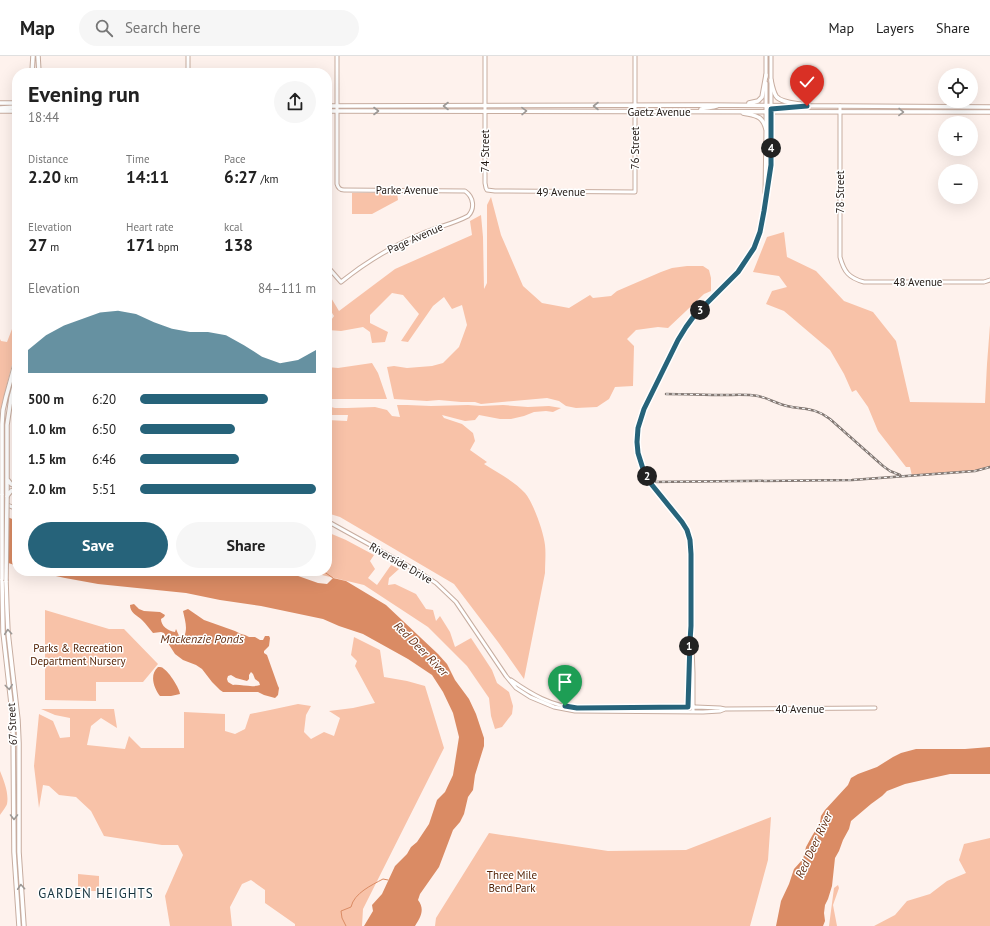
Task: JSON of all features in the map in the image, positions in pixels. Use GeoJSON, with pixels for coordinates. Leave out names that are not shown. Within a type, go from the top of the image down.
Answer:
{"type":"FeatureCollection","features":[{"type":"Feature","properties":{"kind":"main road"},"geometry":{"type":"LineString","coordinates":[[32,68],[33,56]]}},
{"type":"Feature","properties":{"kind":"main road"},"geometry":{"type":"LineString","coordinates":[[38,56],[38,68]]}},
{"type":"Feature","properties":{"kind":"main road"},"geometry":{"type":"LineString","coordinates":[[739,105],[760,100],[763,95],[766,75]]}},
{"type":"Feature","properties":{"kind":"main road"},"geometry":{"type":"LineString","coordinates":[[771,80],[774,93],[781,100],[807,106]]}},
{"type":"Feature","properties":{"kind":"main road"},"geometry":{"type":"LineString","coordinates":[[0,103],[12,102]]}},
{"type":"Feature","properties":{"kind":"main road"},"geometry":{"type":"LineString","coordinates":[[701,112],[701,109],[703,108],[711,108],[722,105]]}},
{"type":"Feature","properties":{"kind":"main road","name":"Gaetz Avenue"},"geometry":{"type":"LineString","coordinates":[[332,106],[766,105],[770,109],[990,112]]}},
{"type":"Feature","properties":{"kind":"main road","name":"Gaetz Avenue"},"geometry":{"type":"LineString","coordinates":[[332,111],[701,112],[807,106],[990,107]]}},
{"type":"Feature","properties":{"kind":"main road"},"geometry":{"type":"LineString","coordinates":[[0,108],[12,107]]}},
{"type":"Feature","properties":{"kind":"main road"},"geometry":{"type":"LineString","coordinates":[[0,111],[12,112]]}},
{"type":"Feature","properties":{"kind":"main road"},"geometry":{"type":"LineString","coordinates":[[738,111],[760,118],[763,120],[766,129]]}},
{"type":"Feature","properties":{"kind":"main road","name":"67 Street"},"geometry":{"type":"LineString","coordinates":[[12,375],[3,410],[2,424],[2,579],[3,632],[13,721],[14,838],[19,926]]}},
{"type":"Feature","properties":{"kind":"main road","name":"67 Street"},"geometry":{"type":"LineString","coordinates":[[12,394],[8,410],[7,425],[6,581],[8,625],[18,728],[19,852],[24,926]]}},
{"type":"Feature","properties":{"kind":"main road"},"geometry":{"type":"LineString","coordinates":[[7,478],[12,485]]}},
{"type":"Feature","properties":{"kind":"main road"},"geometry":{"type":"LineString","coordinates":[[7,498],[12,490]]}},
{"type":"Feature","properties":{"kind":"street"},"geometry":{"type":"LineString","coordinates":[[188,56],[188,68]]}},
{"type":"Feature","properties":{"kind":"street"},"geometry":{"type":"LineString","coordinates":[[337,56],[337,111]]}},
{"type":"Feature","properties":{"kind":"street","name":"74 Street"},"geometry":{"type":"LineString","coordinates":[[485,56],[485,183],[487,190]]}},
{"type":"Feature","properties":{"kind":"street","name":"76 Street"},"geometry":{"type":"LineString","coordinates":[[635,56],[635,192]]}},
{"type":"Feature","properties":{"kind":"street"},"geometry":{"type":"LineString","coordinates":[[766,56],[766,105],[770,109]]}},
{"type":"Feature","properties":{"kind":"street"},"geometry":{"type":"LineString","coordinates":[[693,712],[690,540],[687,530],[682,522],[652,485],[644,472],[638,453],[638,428],[644,409],[686,327],[694,316],[738,272],[754,248],[760,232],[771,165],[771,56]]}},
{"type":"Feature","properties":{"kind":"street","name":"78 Street"},"geometry":{"type":"LineString","coordinates":[[840,106],[840,257],[843,268],[848,275]]}},
{"type":"Feature","properties":{"kind":"street"},"geometry":{"type":"LineString","coordinates":[[764,211],[766,129],[770,109]]}},
{"type":"Feature","properties":{"kind":"street","name":"Parke Avenue"},"geometry":{"type":"LineString","coordinates":[[337,111],[337,184],[341,189],[465,191]]}},
{"type":"Feature","properties":{"kind":"street","name":"49 Avenue"},"geometry":{"type":"LineString","coordinates":[[487,190],[635,192]]}},
{"type":"Feature","properties":{"kind":"street","name":"Page Avenue"},"geometry":{"type":"LineString","coordinates":[[332,272],[341,282],[373,259],[403,242],[427,231],[468,216],[472,211],[473,204],[469,194],[465,191]]}},
{"type":"Feature","properties":{"kind":"street","name":"48 Avenue"},"geometry":{"type":"LineString","coordinates":[[848,275],[858,281],[864,282],[984,282],[990,280]]}},
{"type":"Feature","properties":{"kind":"street"},"geometry":{"type":"LineString","coordinates":[[0,502],[12,507]]}},
{"type":"Feature","properties":{"kind":"street","name":"Riverside Drive"},"geometry":{"type":"LineString","coordinates":[[332,524],[419,572],[442,588],[456,602],[506,676],[533,695],[555,704],[571,707],[688,709],[693,707]]}},
{"type":"Feature","properties":{"kind":"street"},"geometry":{"type":"LineString","coordinates":[[688,709],[691,626]]}},
{"type":"Feature","properties":{"kind":"street","name":"40 Avenue"},"geometry":{"type":"LineString","coordinates":[[693,707],[725,709]]}},
{"type":"Feature","properties":{"kind":"street","name":"40 Avenue"},"geometry":{"type":"LineString","coordinates":[[688,709],[693,712],[703,712],[725,709],[875,708]]}},
{"type":"Feature","properties":{"kind":"green space"},"geometry":{"type":"Polygon","coordinates":[[[352,193],[397,193],[398,200],[372,214],[352,214],[352,193]]]}},
{"type":"Feature","properties":{"kind":"green space"},"geometry":{"type":"Polygon","coordinates":[[[491,197],[501,235],[523,286],[542,303],[569,308],[590,295],[593,298],[611,296],[617,291],[661,272],[672,268],[687,266],[703,266],[709,270],[711,278],[711,291],[704,294],[668,328],[658,327],[636,330],[627,339],[634,346],[633,386],[615,387],[609,399],[597,407],[576,408],[566,406],[559,401],[547,398],[481,404],[475,402],[394,399],[387,367],[394,366],[407,368],[432,366],[443,363],[459,347],[467,325],[462,305],[452,309],[444,297],[433,306],[408,342],[401,341],[419,314],[403,295],[392,293],[370,315],[370,323],[388,332],[385,342],[372,343],[370,332],[363,327],[341,331],[332,330],[332,319],[334,316],[332,313],[332,299],[339,311],[395,269],[472,235],[470,221],[481,215],[484,289],[487,283],[487,205],[491,197]]]}},
{"type":"Feature","properties":{"kind":"green space"},"geometry":{"type":"Polygon","coordinates":[[[784,232],[787,257],[816,271],[844,301],[873,312],[896,341],[910,402],[985,403],[990,325],[990,467],[975,471],[912,476],[910,467],[906,467],[878,431],[868,407],[856,390],[852,392],[844,374],[830,350],[784,311],[766,304],[772,291],[787,287],[779,276],[753,272],[767,237],[784,232]]]}},
{"type":"Feature","properties":{"kind":"green space"},"geometry":{"type":"Polygon","coordinates":[[[12,329],[12,365],[0,412],[0,339],[1,341],[7,342],[12,329]]]}},
{"type":"Feature","properties":{"kind":"green space"},"geometry":{"type":"Polygon","coordinates":[[[372,363],[378,373],[387,399],[332,399],[332,367],[338,368],[372,363]]]}},
{"type":"Feature","properties":{"kind":"green space"},"geometry":{"type":"Polygon","coordinates":[[[397,405],[503,405],[528,407],[549,406],[561,408],[553,412],[534,412],[511,419],[500,419],[479,415],[475,420],[465,421],[442,415],[444,418],[462,424],[473,433],[475,441],[470,450],[487,462],[484,464],[511,481],[525,493],[535,510],[540,526],[545,545],[545,573],[524,679],[454,584],[340,517],[332,515],[332,420],[347,421],[348,415],[332,415],[332,407],[375,407],[387,410],[392,416],[400,417],[397,405]]]}},
{"type":"Feature","properties":{"kind":"green space"},"geometry":{"type":"Polygon","coordinates":[[[332,534],[374,555],[370,561],[375,569],[368,578],[377,585],[391,565],[399,569],[389,578],[388,585],[395,584],[416,594],[426,609],[433,610],[436,621],[440,616],[450,632],[455,647],[471,638],[492,670],[497,683],[509,692],[513,706],[512,714],[502,727],[495,729],[491,716],[489,698],[467,666],[428,627],[364,585],[326,576],[332,576],[332,534]]]}},
{"type":"Feature","properties":{"kind":"green space","name":"Parks & Recreation Department Nursery"},"geometry":{"type":"Polygon","coordinates":[[[45,610],[109,629],[124,629],[158,664],[143,682],[96,682],[96,701],[45,700],[45,610]]]}},
{"type":"Feature","properties":{"kind":"green space"},"geometry":{"type":"Polygon","coordinates":[[[354,637],[380,650],[384,677],[425,686],[444,748],[363,909],[362,926],[295,926],[295,924],[265,903],[265,890],[251,880],[242,884],[230,907],[232,926],[170,926],[165,896],[183,855],[178,845],[162,845],[104,836],[91,811],[76,797],[59,795],[49,786],[43,785],[39,808],[34,766],[39,714],[53,721],[60,738],[70,737],[70,718],[55,715],[41,709],[114,709],[117,728],[101,718],[91,726],[87,745],[125,749],[129,736],[141,748],[184,748],[184,712],[225,714],[225,731],[235,734],[245,729],[250,714],[298,704],[311,706],[306,715],[304,732],[311,739],[324,732],[334,736],[340,718],[329,711],[375,703],[355,666],[357,661],[351,655],[354,637]]]}},
{"type":"Feature","properties":{"kind":"green space"},"geometry":{"type":"Polygon","coordinates":[[[0,771],[6,787],[7,800],[6,805],[0,815],[0,771]]]}},
{"type":"Feature","properties":{"kind":"green space","name":"Three Mile Bend Park"},"geometry":{"type":"Polygon","coordinates":[[[771,817],[768,860],[750,926],[435,926],[436,918],[489,833],[608,851],[686,850],[771,817]]]}},
{"type":"Feature","properties":{"kind":"green space"},"geometry":{"type":"Polygon","coordinates":[[[990,838],[990,926],[874,926],[895,915],[907,901],[930,894],[947,881],[966,873],[959,860],[964,844],[990,838]]]}},
{"type":"Feature","properties":{"kind":"green space"},"geometry":{"type":"Polygon","coordinates":[[[78,874],[99,876],[99,891],[78,891],[78,874]]]}},
{"type":"Feature","properties":{"kind":"green space"},"geometry":{"type":"Polygon","coordinates":[[[838,885],[839,888],[833,905],[837,926],[829,926],[834,888],[838,885]]]}},
{"type":"Feature","properties":{"kind":"water"},"geometry":{"type":"Polygon","coordinates":[[[0,514],[12,519],[12,564],[0,560],[0,514]]]}},
{"type":"Feature","properties":{"kind":"water","name":"Red Deer River"},"geometry":{"type":"Polygon","coordinates":[[[56,576],[298,576],[318,583],[327,584],[333,578],[346,581],[386,605],[438,654],[447,664],[455,680],[469,699],[484,738],[484,746],[475,775],[473,790],[468,797],[464,814],[460,822],[453,830],[439,867],[420,894],[418,900],[422,910],[415,926],[364,926],[373,911],[372,905],[382,894],[395,866],[417,842],[429,824],[437,800],[445,792],[453,775],[459,737],[453,713],[443,692],[432,675],[408,659],[363,634],[323,619],[261,606],[186,593],[98,584],[56,576]]]}},
{"type":"Feature","properties":{"kind":"water","name":"Mackenzie Ponds"},"geometry":{"type":"Polygon","coordinates":[[[134,604],[139,609],[144,611],[160,612],[165,615],[161,619],[162,624],[170,631],[175,632],[176,629],[180,638],[184,637],[186,631],[183,611],[188,609],[204,620],[249,637],[255,637],[263,640],[265,636],[269,636],[269,646],[264,653],[267,655],[279,688],[278,695],[275,698],[258,692],[223,692],[212,682],[202,669],[183,660],[175,654],[166,640],[164,633],[153,633],[142,620],[132,612],[130,605],[134,604]],[[251,672],[247,681],[231,675],[228,676],[227,679],[228,682],[233,685],[260,685],[251,672]]]}},
{"type":"Feature","properties":{"kind":"water"},"geometry":{"type":"Polygon","coordinates":[[[158,667],[163,668],[169,673],[180,694],[160,696],[153,682],[155,670],[158,667]]]}},
{"type":"Feature","properties":{"kind":"water","name":"Red Deer River"},"geometry":{"type":"Polygon","coordinates":[[[990,747],[990,774],[950,774],[905,784],[887,791],[871,804],[851,821],[849,829],[835,858],[832,886],[825,905],[825,921],[823,926],[776,926],[781,901],[794,869],[803,859],[806,847],[820,823],[821,816],[848,785],[851,778],[877,767],[901,753],[916,749],[965,749],[990,747]]]}},
{"type":"Feature","properties":{"kind":"waterway"},"geometry":{"type":"LineString","coordinates":[[346,926],[342,918],[341,911],[351,907],[356,898],[369,887],[383,879],[388,880]]}},
{"type":"Feature","properties":{"kind":"railway"},"geometry":{"type":"LineString","coordinates":[[666,394],[754,395],[783,405],[819,412],[830,419],[883,466],[900,475]]}},
{"type":"Feature","properties":{"kind":"railway"},"geometry":{"type":"LineString","coordinates":[[650,482],[852,480],[975,471],[990,467]]}},
{"type":"Feature","properties":{"kind":"district","name":"GARDEN HEIGHTS"},"geometry":{"type":"Point","coordinates":[96,893]}},
{"type":"Feature","properties":{"kind":"route"},"geometry":{"type":"LineString","coordinates":[[565,706],[577,708],[688,707],[691,626],[690,540],[687,530],[679,517],[652,485],[642,466],[637,448],[639,423],[647,402],[686,327],[694,316],[738,272],[754,248],[760,232],[771,165],[771,109],[807,106]]}}]}
